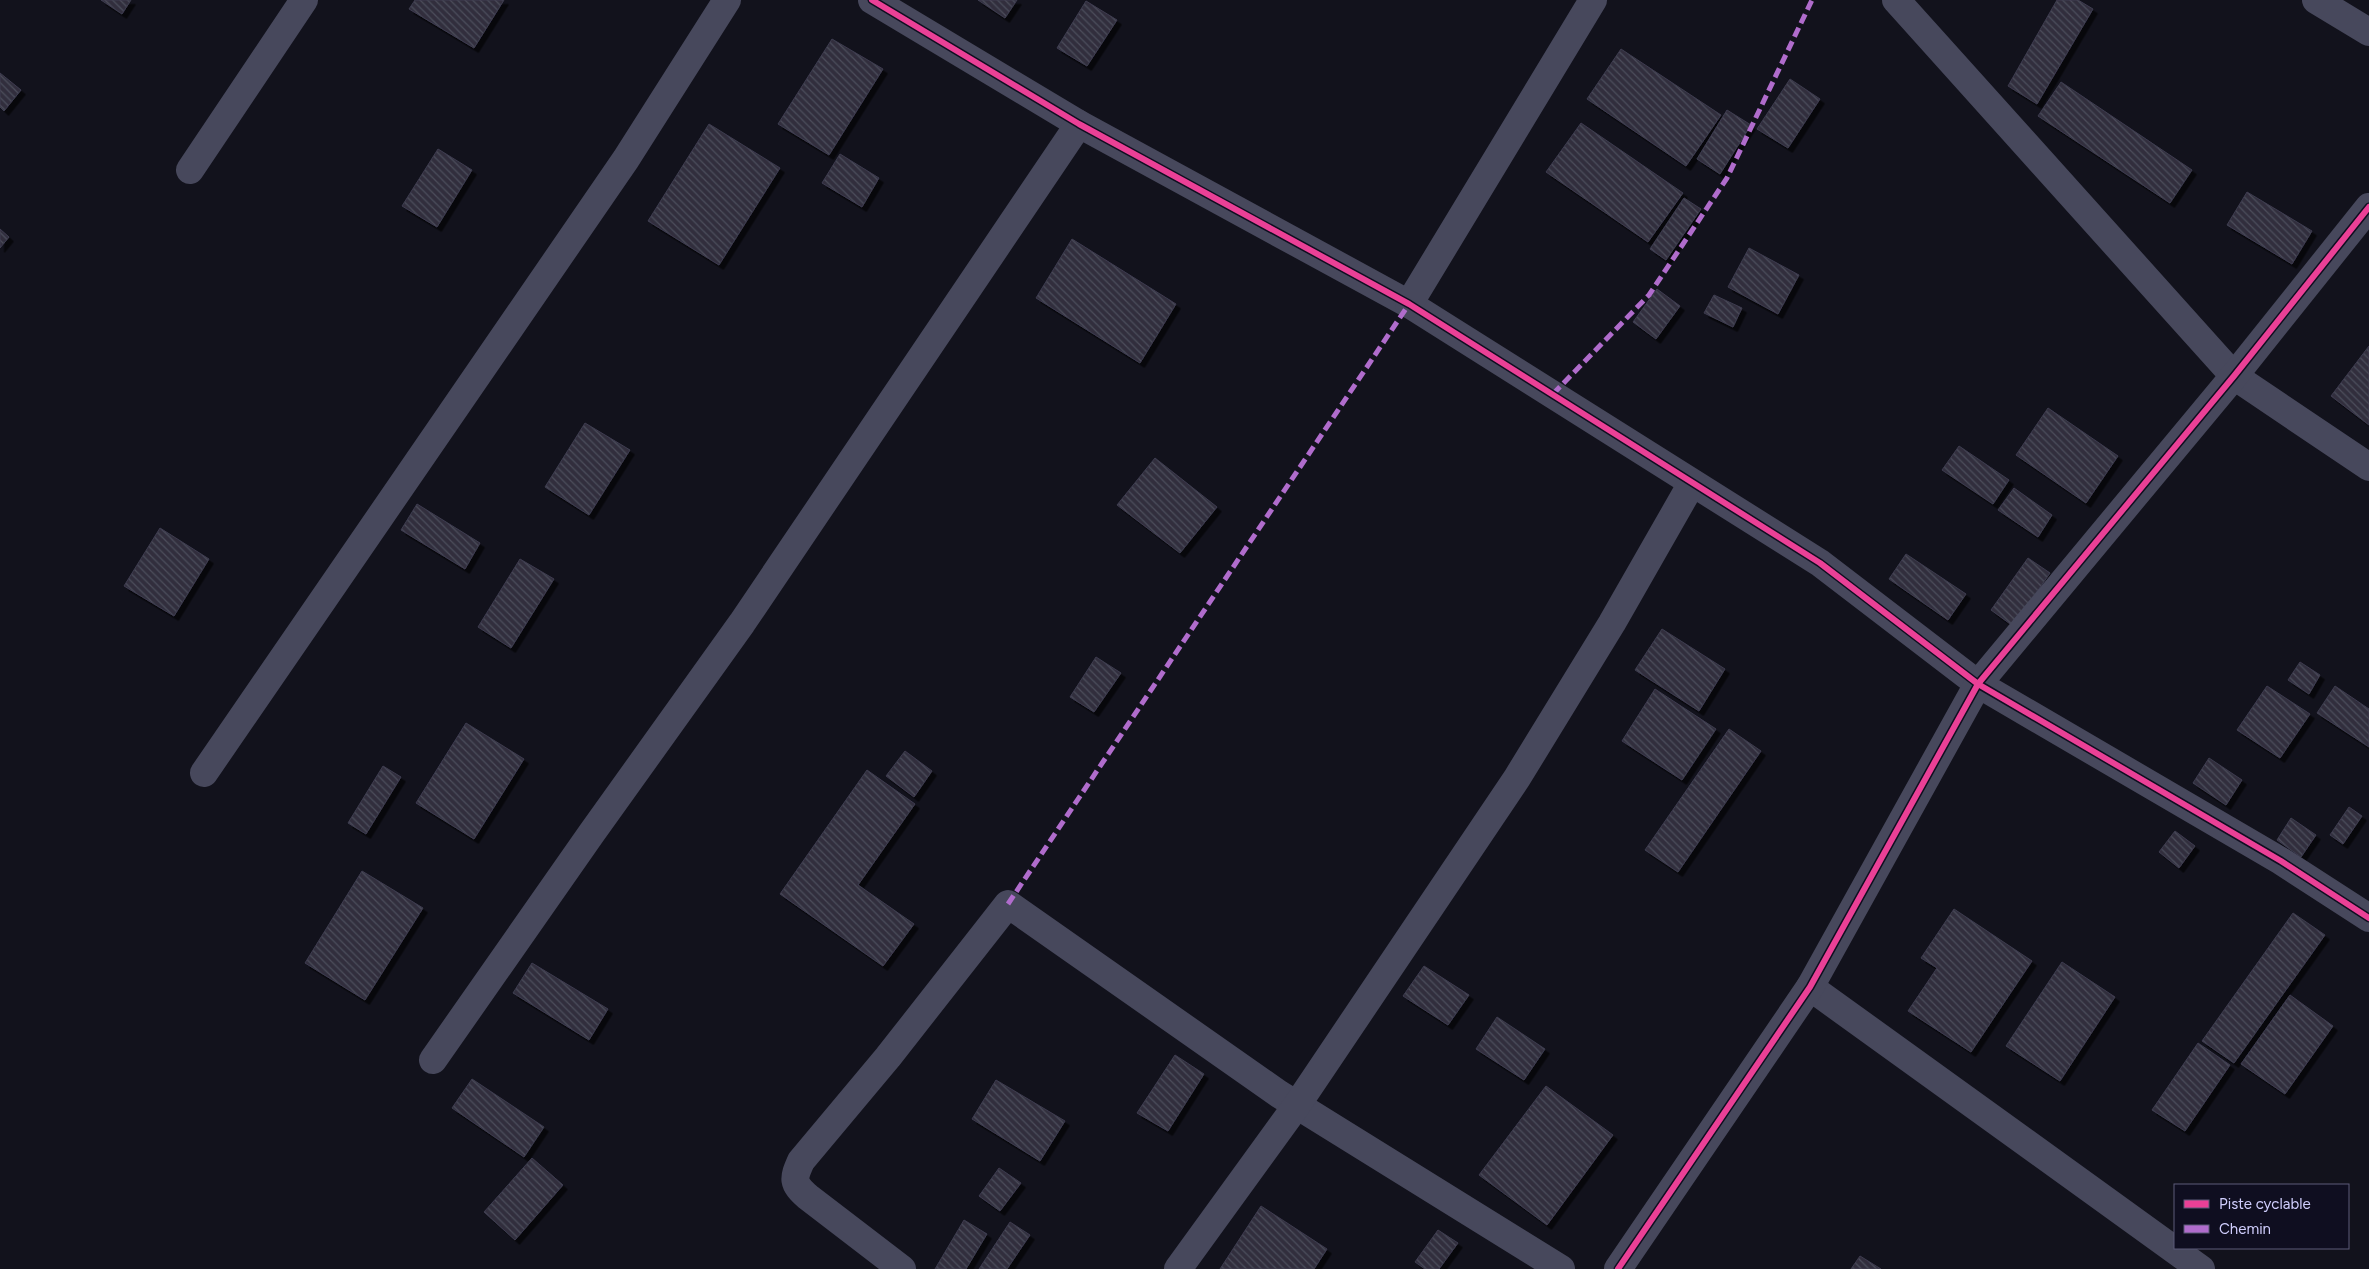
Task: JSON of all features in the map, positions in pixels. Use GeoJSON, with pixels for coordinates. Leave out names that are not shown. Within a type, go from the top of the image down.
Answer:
{"type":"FeatureCollection","features":[{"type":"Feature","properties":{"kind":"street"},"geometry":{"type":"LineString","coordinates":[[190,170],[304,0]]}},
{"type":"Feature","properties":{"kind":"street"},"geometry":{"type":"LineString","coordinates":[[204,773],[626,159],[727,0]]}},
{"type":"Feature","properties":{"kind":"street"},"geometry":{"type":"LineString","coordinates":[[872,0],[1080,124],[1408,304],[1820,563],[1978,684],[2280,861],[2369,918]]}},
{"type":"Feature","properties":{"kind":"street"},"geometry":{"type":"LineString","coordinates":[[1408,304],[1593,0]]}},
{"type":"Feature","properties":{"kind":"street"},"geometry":{"type":"LineString","coordinates":[[1896,0],[2234,376],[2369,467]]}},
{"type":"Feature","properties":{"kind":"street"},"geometry":{"type":"LineString","coordinates":[[2316,0],[2369,32]]}},
{"type":"Feature","properties":{"kind":"street"},"geometry":{"type":"LineString","coordinates":[[433,1060],[591,834],[748,615],[1080,124]]}},
{"type":"Feature","properties":{"kind":"street"},"geometry":{"type":"LineString","coordinates":[[1618,1269],[1810,988],[1978,684],[2234,376],[2369,207]]}},
{"type":"Feature","properties":{"kind":"street"},"geometry":{"type":"LineString","coordinates":[[1178,1269],[1297,1105],[1518,778],[1612,623],[1692,483]]}},
{"type":"Feature","properties":{"kind":"street"},"geometry":{"type":"LineString","coordinates":[[902,1269],[808,1197],[797,1187],[794,1176],[801,1161],[888,1057],[1008,904],[1297,1105],[1562,1269]]}},
{"type":"Feature","properties":{"kind":"street"},"geometry":{"type":"LineString","coordinates":[[1810,988],[2200,1269]]}},
{"type":"Feature","properties":{"kind":"building"},"geometry":{"type":"Polygon","coordinates":[[[101,0],[131,0],[122,14],[101,0]]]}},
{"type":"Feature","properties":{"kind":"building"},"geometry":{"type":"Polygon","coordinates":[[[415,0],[504,0],[474,48],[409,9],[415,0]]]}},
{"type":"Feature","properties":{"kind":"building"},"geometry":{"type":"Polygon","coordinates":[[[978,0],[1017,0],[1005,18],[978,0]]]}},
{"type":"Feature","properties":{"kind":"building"},"geometry":{"type":"Polygon","coordinates":[[[2057,0],[2078,0],[2093,9],[2037,104],[2008,86],[2057,0]]]}},
{"type":"Feature","properties":{"kind":"building"},"geometry":{"type":"Polygon","coordinates":[[[1086,1],[1117,20],[1087,66],[1057,48],[1086,1]]]}},
{"type":"Feature","properties":{"kind":"building"},"geometry":{"type":"Polygon","coordinates":[[[832,39],[883,69],[829,155],[778,124],[832,39]]]}},
{"type":"Feature","properties":{"kind":"building"},"geometry":{"type":"Polygon","coordinates":[[[1621,49],[1721,115],[1686,166],[1587,99],[1621,49]]]}},
{"type":"Feature","properties":{"kind":"building"},"geometry":{"type":"Polygon","coordinates":[[[0,73],[21,90],[4,111],[0,107],[0,73]]]}},
{"type":"Feature","properties":{"kind":"building"},"geometry":{"type":"Polygon","coordinates":[[[1790,79],[1820,99],[1788,148],[1757,129],[1790,79]]]}},
{"type":"Feature","properties":{"kind":"building"},"geometry":{"type":"Polygon","coordinates":[[[2061,82],[2192,170],[2170,203],[2038,116],[2061,82]]]}},
{"type":"Feature","properties":{"kind":"building"},"geometry":{"type":"Polygon","coordinates":[[[1727,110],[1751,125],[1720,174],[1697,159],[1727,110]]]}},
{"type":"Feature","properties":{"kind":"building"},"geometry":{"type":"Polygon","coordinates":[[[1581,123],[1683,193],[1648,242],[1546,172],[1581,123]]]}},
{"type":"Feature","properties":{"kind":"building"},"geometry":{"type":"Polygon","coordinates":[[[709,124],[780,168],[719,265],[648,221],[709,124]]]}},
{"type":"Feature","properties":{"kind":"building"},"geometry":{"type":"Polygon","coordinates":[[[438,149],[472,170],[437,227],[402,206],[438,149]]]}},
{"type":"Feature","properties":{"kind":"building"},"geometry":{"type":"Polygon","coordinates":[[[840,154],[879,178],[862,207],[822,183],[840,154]]]}},
{"type":"Feature","properties":{"kind":"building"},"geometry":{"type":"Polygon","coordinates":[[[2247,192],[2312,231],[2292,264],[2227,225],[2247,192]]]}},
{"type":"Feature","properties":{"kind":"building"},"geometry":{"type":"Polygon","coordinates":[[[1684,198],[1701,209],[1666,260],[1650,249],[1684,198]]]}},
{"type":"Feature","properties":{"kind":"building"},"geometry":{"type":"Polygon","coordinates":[[[0,229],[9,237],[0,248],[0,229]]]}},
{"type":"Feature","properties":{"kind":"building"},"geometry":{"type":"Polygon","coordinates":[[[1072,239],[1176,304],[1140,363],[1036,298],[1072,239]]]}},
{"type":"Feature","properties":{"kind":"building"},"geometry":{"type":"Polygon","coordinates":[[[1749,248],[1799,275],[1778,314],[1728,287],[1749,248]]]}},
{"type":"Feature","properties":{"kind":"building"},"geometry":{"type":"Polygon","coordinates":[[[1657,289],[1680,306],[1656,339],[1633,322],[1657,289]]]}},
{"type":"Feature","properties":{"kind":"building"},"geometry":{"type":"Polygon","coordinates":[[[1714,295],[1742,308],[1733,327],[1704,313],[1714,295]]]}},
{"type":"Feature","properties":{"kind":"building"},"geometry":{"type":"Polygon","coordinates":[[[2369,346],[2369,425],[2331,396],[2369,346]]]}},
{"type":"Feature","properties":{"kind":"building"},"geometry":{"type":"Polygon","coordinates":[[[2048,408],[2118,456],[2086,503],[2016,455],[2048,408]]]}},
{"type":"Feature","properties":{"kind":"building"},"geometry":{"type":"Polygon","coordinates":[[[585,423],[630,450],[589,515],[545,487],[585,423]]]}},
{"type":"Feature","properties":{"kind":"building"},"geometry":{"type":"Polygon","coordinates":[[[1959,446],[2009,480],[1993,504],[1942,470],[1959,446]]]}},
{"type":"Feature","properties":{"kind":"building"},"geometry":{"type":"Polygon","coordinates":[[[1155,458],[1217,507],[1180,553],[1117,505],[1155,458]]]}},
{"type":"Feature","properties":{"kind":"building"},"geometry":{"type":"Polygon","coordinates":[[[2014,488],[2052,515],[2038,537],[1998,510],[2014,488]]]}},
{"type":"Feature","properties":{"kind":"building"},"geometry":{"type":"Polygon","coordinates":[[[417,504],[480,543],[465,569],[401,530],[417,504]]]}},
{"type":"Feature","properties":{"kind":"building"},"geometry":{"type":"Polygon","coordinates":[[[160,528],[209,559],[174,616],[124,586],[160,528]]]}},
{"type":"Feature","properties":{"kind":"building"},"geometry":{"type":"Polygon","coordinates":[[[1906,554],[1966,594],[1948,620],[1889,579],[1906,554]]]}},
{"type":"Feature","properties":{"kind":"building"},"geometry":{"type":"Polygon","coordinates":[[[2028,558],[2050,573],[2013,626],[1991,610],[2028,558]]]}},
{"type":"Feature","properties":{"kind":"building"},"geometry":{"type":"Polygon","coordinates":[[[520,559],[554,579],[511,648],[478,627],[520,559]]]}},
{"type":"Feature","properties":{"kind":"building"},"geometry":{"type":"Polygon","coordinates":[[[1662,629],[1725,669],[1699,711],[1635,670],[1662,629]]]}},
{"type":"Feature","properties":{"kind":"building"},"geometry":{"type":"Polygon","coordinates":[[[1096,657],[1121,673],[1094,712],[1070,697],[1096,657]]]}},
{"type":"Feature","properties":{"kind":"building"},"geometry":{"type":"Polygon","coordinates":[[[2300,662],[2320,675],[2309,694],[2288,680],[2300,662]]]}},
{"type":"Feature","properties":{"kind":"building"},"geometry":{"type":"Polygon","coordinates":[[[2267,686],[2310,714],[2280,758],[2237,730],[2267,686]]]}},
{"type":"Feature","properties":{"kind":"building"},"geometry":{"type":"Polygon","coordinates":[[[2335,686],[2369,709],[2369,747],[2317,713],[2335,686]]]}},
{"type":"Feature","properties":{"kind":"building"},"geometry":{"type":"Polygon","coordinates":[[[1655,689],[1716,729],[1682,780],[1622,741],[1655,689]]]}},
{"type":"Feature","properties":{"kind":"building"},"geometry":{"type":"Polygon","coordinates":[[[466,723],[524,759],[474,839],[416,803],[466,723]]]}},
{"type":"Feature","properties":{"kind":"building"},"geometry":{"type":"Polygon","coordinates":[[[1729,729],[1761,751],[1678,872],[1645,850],[1729,729]]]}},
{"type":"Feature","properties":{"kind":"building"},"geometry":{"type":"Polygon","coordinates":[[[905,751],[932,771],[914,797],[886,776],[905,751]]]}},
{"type":"Feature","properties":{"kind":"building"},"geometry":{"type":"Polygon","coordinates":[[[2209,758],[2242,780],[2226,805],[2193,783],[2209,758]]]}},
{"type":"Feature","properties":{"kind":"building"},"geometry":{"type":"Polygon","coordinates":[[[383,766],[401,777],[366,834],[348,823],[383,766]]]}},
{"type":"Feature","properties":{"kind":"building"},"geometry":{"type":"Polygon","coordinates":[[[867,770],[915,804],[858,885],[914,924],[883,966],[780,894],[867,770]]]}},
{"type":"Feature","properties":{"kind":"building"},"geometry":{"type":"Polygon","coordinates":[[[2349,807],[2362,816],[2343,844],[2330,835],[2349,807]]]}},
{"type":"Feature","properties":{"kind":"building"},"geometry":{"type":"Polygon","coordinates":[[[2291,818],[2316,835],[2301,857],[2277,840],[2291,818]]]}},
{"type":"Feature","properties":{"kind":"building"},"geometry":{"type":"Polygon","coordinates":[[[2175,831],[2195,846],[2179,868],[2159,852],[2175,831]]]}},
{"type":"Feature","properties":{"kind":"building"},"geometry":{"type":"Polygon","coordinates":[[[362,871],[423,908],[365,1000],[305,963],[362,871]]]}},
{"type":"Feature","properties":{"kind":"building"},"geometry":{"type":"Polygon","coordinates":[[[1954,909],[2032,961],[1971,1052],[1908,1011],[1937,968],[1921,958],[1954,909]]]}},
{"type":"Feature","properties":{"kind":"building"},"geometry":{"type":"Polygon","coordinates":[[[2293,913],[2325,935],[2234,1063],[2202,1041],[2293,913]]]}},
{"type":"Feature","properties":{"kind":"building"},"geometry":{"type":"Polygon","coordinates":[[[2062,962],[2115,997],[2060,1081],[2006,1046],[2062,962]]]}},
{"type":"Feature","properties":{"kind":"building"},"geometry":{"type":"Polygon","coordinates":[[[532,963],[608,1009],[589,1040],[513,993],[532,963]]]}},
{"type":"Feature","properties":{"kind":"building"},"geometry":{"type":"Polygon","coordinates":[[[1424,966],[1469,995],[1448,1025],[1403,996],[1424,966]]]}},
{"type":"Feature","properties":{"kind":"building"},"geometry":{"type":"Polygon","coordinates":[[[2290,995],[2333,1026],[2285,1094],[2241,1064],[2290,995]]]}},
{"type":"Feature","properties":{"kind":"building"},"geometry":{"type":"Polygon","coordinates":[[[1497,1017],[1545,1049],[1524,1080],[1476,1049],[1497,1017]]]}},
{"type":"Feature","properties":{"kind":"building"},"geometry":{"type":"Polygon","coordinates":[[[2198,1043],[2230,1065],[2185,1131],[2152,1110],[2198,1043]]]}},
{"type":"Feature","properties":{"kind":"building"},"geometry":{"type":"Polygon","coordinates":[[[1175,1055],[1204,1074],[1168,1131],[1137,1113],[1175,1055]]]}},
{"type":"Feature","properties":{"kind":"building"},"geometry":{"type":"Polygon","coordinates":[[[472,1079],[544,1127],[524,1157],[452,1108],[472,1079]]]}},
{"type":"Feature","properties":{"kind":"building"},"geometry":{"type":"Polygon","coordinates":[[[996,1080],[1065,1121],[1040,1161],[972,1119],[996,1080]]]}},
{"type":"Feature","properties":{"kind":"building"},"geometry":{"type":"Polygon","coordinates":[[[1546,1086],[1613,1135],[1547,1225],[1479,1175],[1546,1086]]]}},
{"type":"Feature","properties":{"kind":"building"},"geometry":{"type":"Polygon","coordinates":[[[532,1158],[563,1185],[515,1240],[484,1212],[532,1158]]]}},
{"type":"Feature","properties":{"kind":"building"},"geometry":{"type":"Polygon","coordinates":[[[999,1168],[1021,1183],[1000,1211],[979,1196],[999,1168]]]}},
{"type":"Feature","properties":{"kind":"building"},"geometry":{"type":"Polygon","coordinates":[[[1261,1206],[1327,1249],[1314,1269],[1220,1269],[1261,1206]]]}},
{"type":"Feature","properties":{"kind":"building"},"geometry":{"type":"Polygon","coordinates":[[[964,1220],[987,1234],[966,1269],[935,1269],[964,1220]]]}},
{"type":"Feature","properties":{"kind":"building"},"geometry":{"type":"Polygon","coordinates":[[[1010,1222],[1030,1235],[1007,1269],[979,1269],[1010,1222]]]}},
{"type":"Feature","properties":{"kind":"building"},"geometry":{"type":"Polygon","coordinates":[[[1438,1230],[1458,1243],[1439,1269],[1425,1269],[1415,1262],[1438,1230]]]}},
{"type":"Feature","properties":{"kind":"building"},"geometry":{"type":"Polygon","coordinates":[[[1860,1256],[1881,1269],[1851,1269],[1860,1256]]]}},
{"type":"Feature","properties":{"kind":"marked path"},"geometry":{"type":"LineString","coordinates":[[1553,394],[1649,295],[1727,178],[1812,0]]}},
{"type":"Feature","properties":{"kind":"marked path"},"geometry":{"type":"LineString","coordinates":[[1008,904],[1409,304]]}},
{"type":"Feature","properties":{"kind":"cycle path"},"geometry":{"type":"LineString","coordinates":[[872,0],[1079,124],[1409,304],[1820,563],[1978,684],[2281,861],[2369,918]]}},
{"type":"Feature","properties":{"kind":"cycle path"},"geometry":{"type":"LineString","coordinates":[[1618,1269],[1810,987],[1978,684],[2234,376],[2369,207]]}}]}
